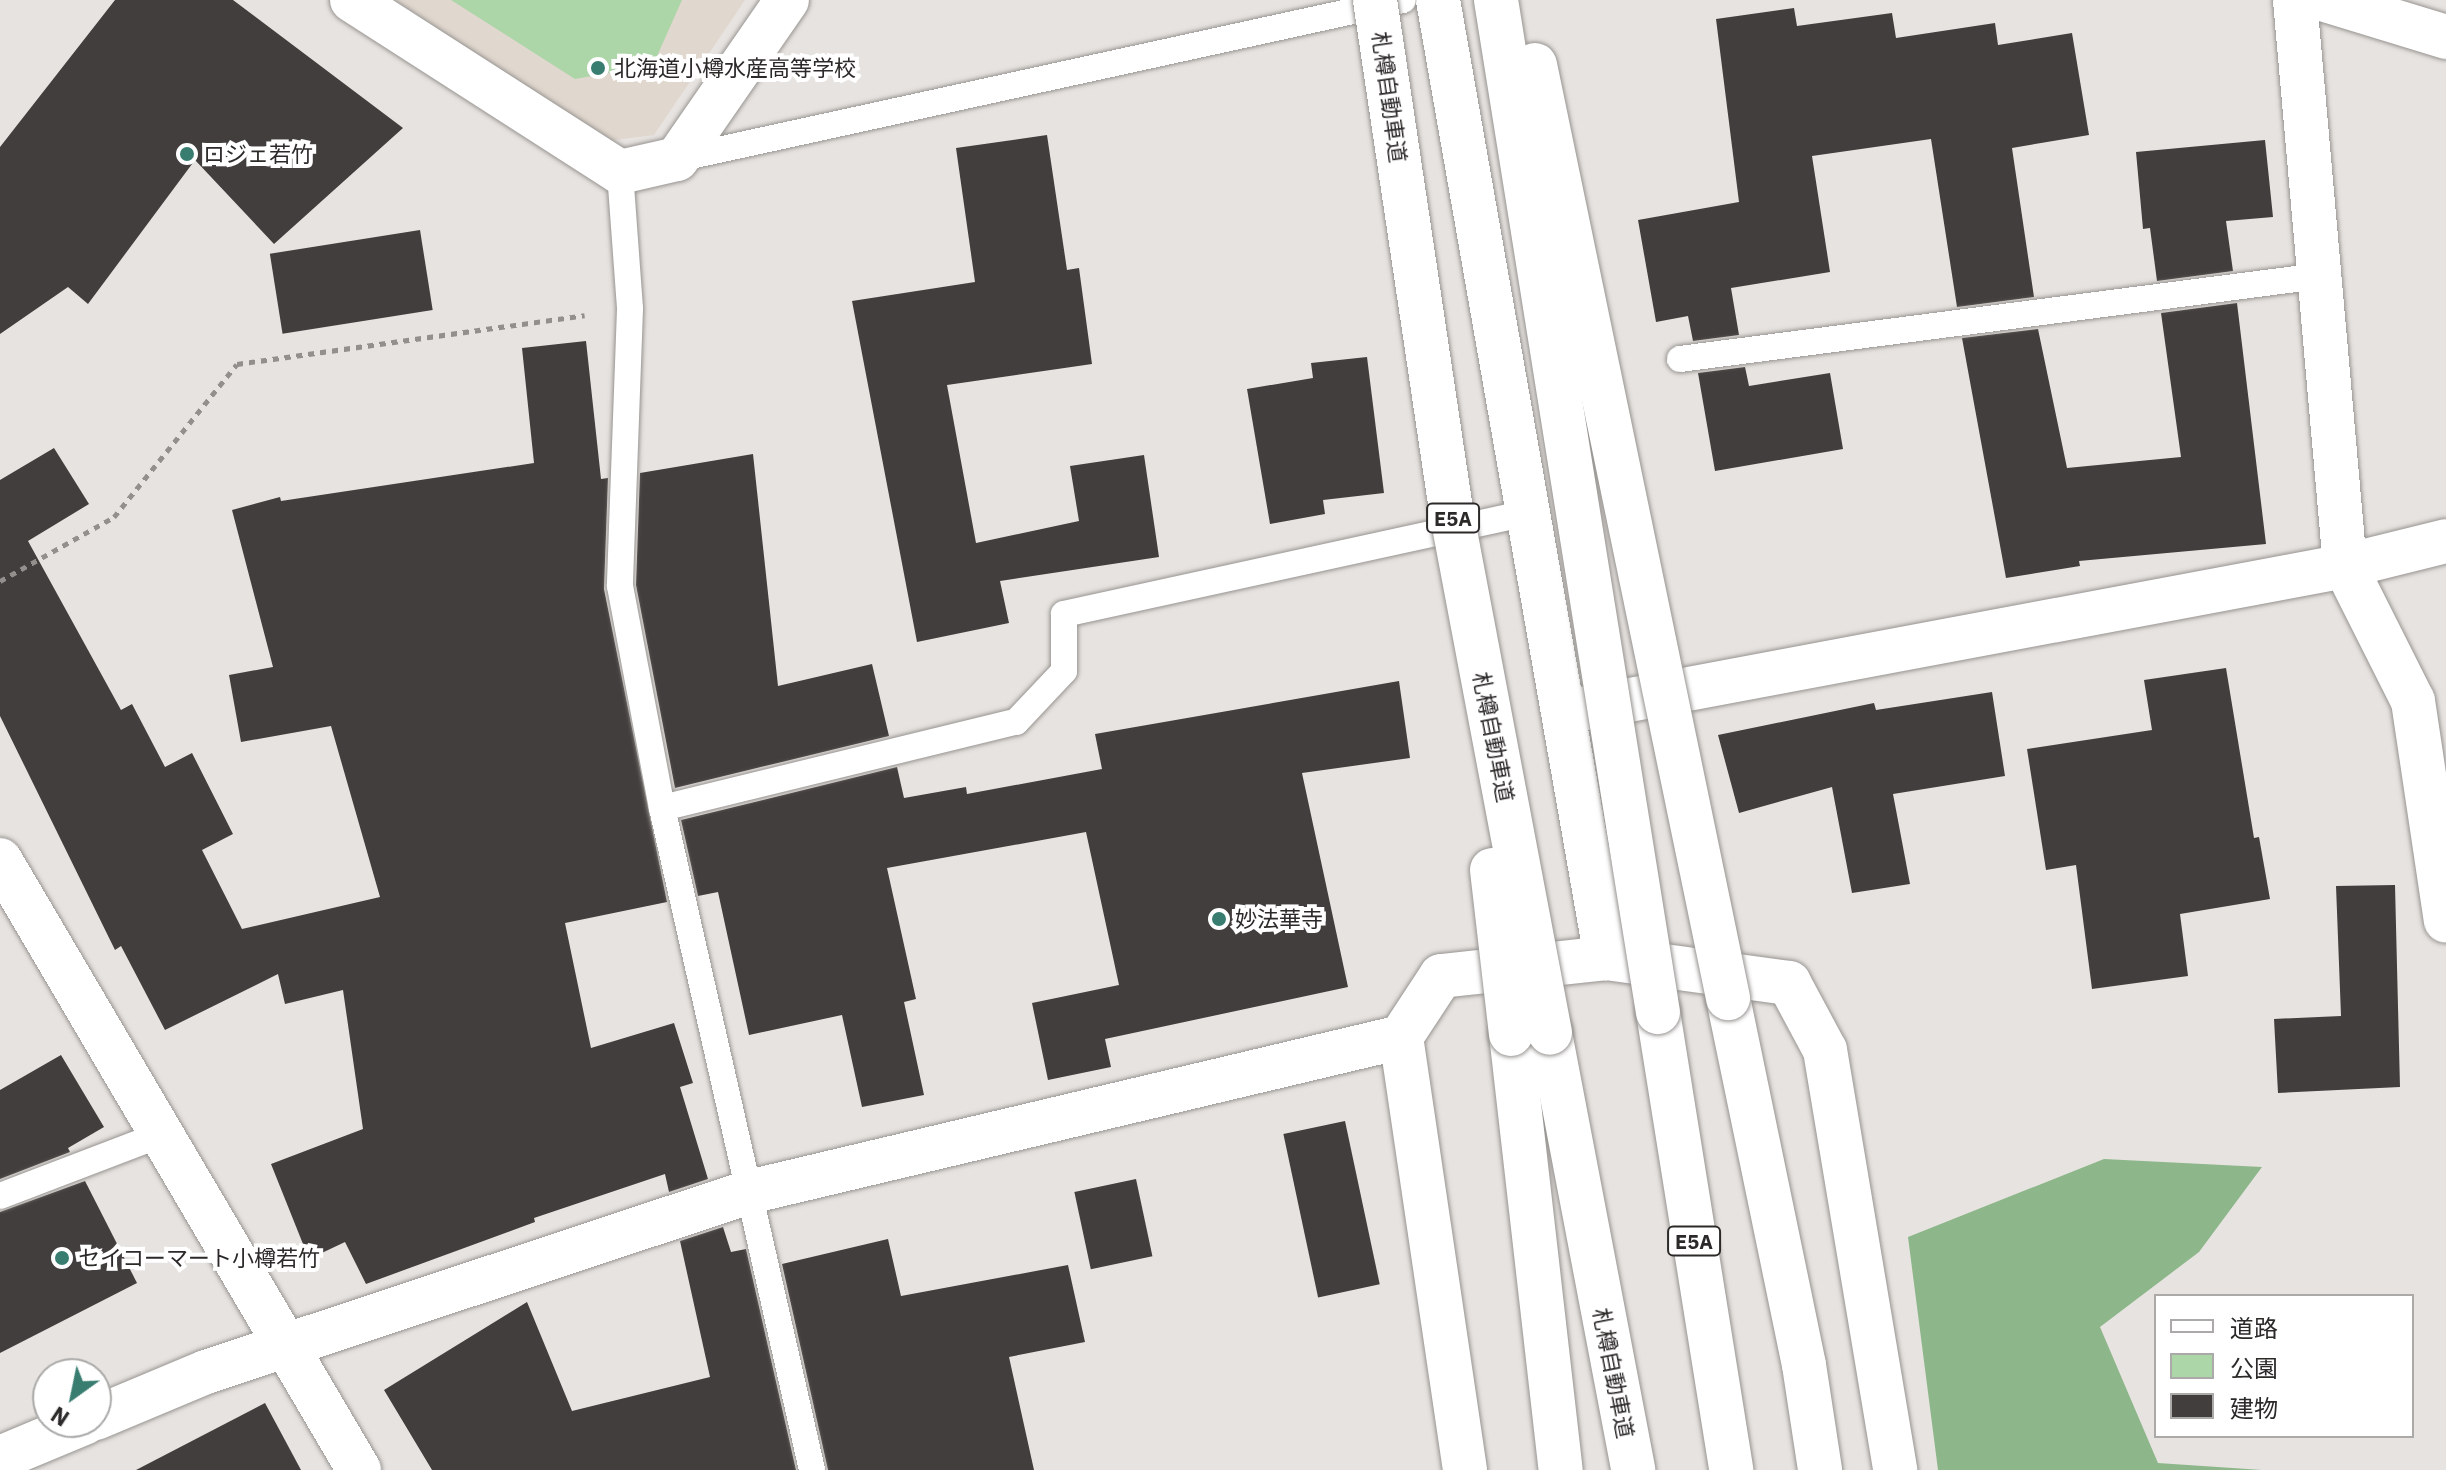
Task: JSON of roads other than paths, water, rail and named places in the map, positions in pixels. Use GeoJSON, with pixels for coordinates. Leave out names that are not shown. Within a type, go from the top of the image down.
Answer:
{"type":"FeatureCollection","features":[{"type":"Feature","properties":{"kind":"main road"},"geometry":{"type":"LineString","coordinates":[[352,0],[620,172],[677,159],[787,0]]}},
{"type":"Feature","properties":{"kind":"main road","name":"札樽自動車道"},"geometry":{"type":"LineString","coordinates":[[1375,0],[1530,1034],[1633,1470]]}},
{"type":"Feature","properties":{"kind":"main road"},"geometry":{"type":"LineString","coordinates":[[1438,0],[1606,958]]}},
{"type":"Feature","properties":{"kind":"main road","name":"E5A"},"geometry":{"type":"LineString","coordinates":[[1496,0],[1731,1470]]}},
{"type":"Feature","properties":{"kind":"main road"},"geometry":{"type":"LineString","coordinates":[[1521,0],[1804,1365],[1820,1470]]}},
{"type":"Feature","properties":{"kind":"main road"},"geometry":{"type":"LineString","coordinates":[[2295,0],[2345,566],[2413,701],[2446,921]]}},
{"type":"Feature","properties":{"kind":"main road"},"geometry":{"type":"LineString","coordinates":[[2325,0],[2446,37]]}},
{"type":"Feature","properties":{"kind":"main road"},"geometry":{"type":"LineString","coordinates":[[1565,713],[2345,566],[2446,541]]}},
{"type":"Feature","properties":{"kind":"main road"},"geometry":{"type":"LineString","coordinates":[[0,860],[359,1470]]}},
{"type":"Feature","properties":{"kind":"main road"},"geometry":{"type":"LineString","coordinates":[[1465,1470],[1401,1037],[1441,976],[1606,958],[1789,983],[1825,1050],[1895,1470]]}},
{"type":"Feature","properties":{"kind":"main road"},"geometry":{"type":"LineString","coordinates":[[1530,1034],[1561,1470]]}},
{"type":"Feature","properties":{"kind":"main road"},"geometry":{"type":"LineString","coordinates":[[112,1411],[206,1372],[288,1348],[749,1192],[1401,1037]]}},
{"type":"Feature","properties":{"kind":"main road"},"geometry":{"type":"LineString","coordinates":[[0,1458],[48,1438]]}},
{"type":"Feature","properties":{"kind":"lane"},"geometry":{"type":"LineString","coordinates":[[677,159],[1403,0]]}},
{"type":"Feature","properties":{"kind":"lane"},"geometry":{"type":"LineString","coordinates":[[620,172],[630,309],[620,586],[662,808],[812,1470]]}},
{"type":"Feature","properties":{"kind":"lane"},"geometry":{"type":"LineString","coordinates":[[1680,359],[2319,276]]}},
{"type":"Feature","properties":{"kind":"lane"},"geometry":{"type":"LineString","coordinates":[[662,808],[1016,722],[1064,671],[1064,614],[1528,513]]}},
{"type":"Feature","properties":{"kind":"lane"},"geometry":{"type":"LineString","coordinates":[[0,1196],[162,1134]]}},
{"type":"Feature","properties":{"kind":"place","name":"北海道小樽水産高等学校"},"geometry":{"type":"Point","coordinates":[598,68]}},
{"type":"Feature","properties":{"kind":"place","name":"ロジェ若竹"},"geometry":{"type":"Point","coordinates":[187,154]}},
{"type":"Feature","properties":{"kind":"place","name":"妙法華寺"},"geometry":{"type":"Point","coordinates":[1219,919]}},
{"type":"Feature","properties":{"kind":"place","name":"セイコーマート小樽若竹"},"geometry":{"type":"Point","coordinates":[62,1258]}}]}
